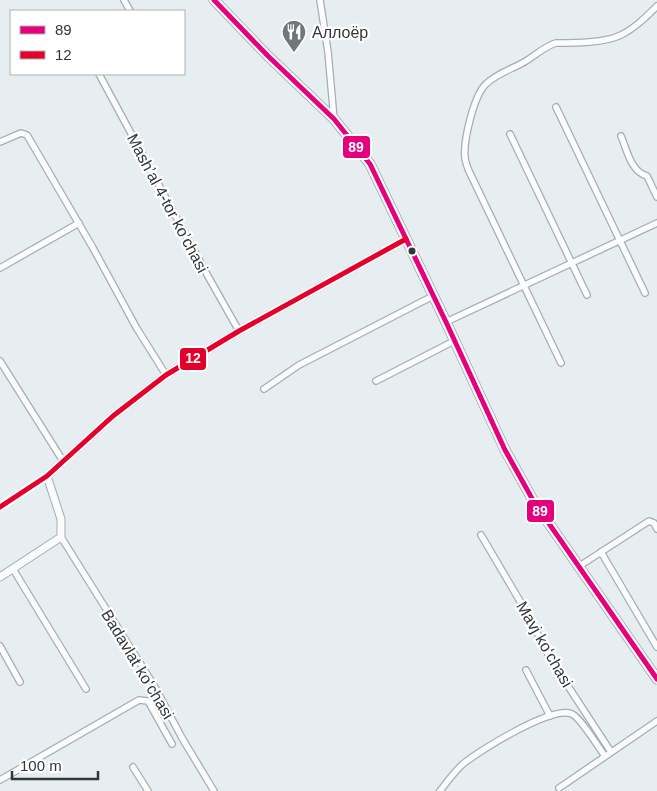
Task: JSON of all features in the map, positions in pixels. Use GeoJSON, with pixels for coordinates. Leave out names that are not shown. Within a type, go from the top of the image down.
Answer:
{"type":"FeatureCollection","features":[{"type":"Feature","properties":{"kind":"main road"},"geometry":{"type":"LineString","coordinates":[[214,0],[334,120],[370,164],[446,322],[504,450],[534,502],[657,678]]}},
{"type":"Feature","properties":{"kind":"street"},"geometry":{"type":"LineString","coordinates":[[320,0],[328,52],[334,120]]}},
{"type":"Feature","properties":{"kind":"street"},"geometry":{"type":"LineString","coordinates":[[562,363],[468,169],[464,157],[467,132],[479,93],[491,79],[518,66],[549,45],[603,40],[620,35],[657,6]]}},
{"type":"Feature","properties":{"kind":"street","name":"Mashʼal 4-tor koʼchasi"},"geometry":{"type":"LineString","coordinates":[[100,75],[239,331]]}},
{"type":"Feature","properties":{"kind":"street"},"geometry":{"type":"LineString","coordinates":[[556,107],[646,293]]}},
{"type":"Feature","properties":{"kind":"street"},"geometry":{"type":"LineString","coordinates":[[0,142],[21,133],[27,135],[79,223],[136,327],[166,375]]}},
{"type":"Feature","properties":{"kind":"street"},"geometry":{"type":"LineString","coordinates":[[510,134],[587,296]]}},
{"type":"Feature","properties":{"kind":"street"},"geometry":{"type":"LineString","coordinates":[[621,136],[635,169],[640,174],[647,176],[657,197]]}},
{"type":"Feature","properties":{"kind":"street"},"geometry":{"type":"LineString","coordinates":[[0,268],[79,223]]}},
{"type":"Feature","properties":{"kind":"street"},"geometry":{"type":"LineString","coordinates":[[446,322],[657,223]]}},
{"type":"Feature","properties":{"kind":"street"},"geometry":{"type":"LineString","coordinates":[[0,507],[47,476],[113,416],[166,375],[239,331],[406,238]]}},
{"type":"Feature","properties":{"kind":"street"},"geometry":{"type":"LineString","coordinates":[[264,389],[299,366],[433,296]]}},
{"type":"Feature","properties":{"kind":"street"},"geometry":{"type":"LineString","coordinates":[[376,381],[454,341]]}},
{"type":"Feature","properties":{"kind":"street"},"geometry":{"type":"LineString","coordinates":[[0,361],[63,461]]}},
{"type":"Feature","properties":{"kind":"street"},"geometry":{"type":"LineString","coordinates":[[0,577],[61,537],[60,519],[47,476]]}},
{"type":"Feature","properties":{"kind":"street"},"geometry":{"type":"LineString","coordinates":[[578,567],[649,521],[657,529]]}},
{"type":"Feature","properties":{"kind":"street","name":"Mavj koʻchasi"},"geometry":{"type":"LineString","coordinates":[[480,535],[527,613],[551,660],[611,752]]}},
{"type":"Feature","properties":{"kind":"street","name":"Badavlat koʻchasi"},"geometry":{"type":"LineString","coordinates":[[61,537],[154,687],[214,791]]}},
{"type":"Feature","properties":{"kind":"street"},"geometry":{"type":"LineString","coordinates":[[601,552],[657,647]]}},
{"type":"Feature","properties":{"kind":"street"},"geometry":{"type":"LineString","coordinates":[[13,569],[86,689]]}},
{"type":"Feature","properties":{"kind":"street"},"geometry":{"type":"LineString","coordinates":[[0,646],[20,682]]}},
{"type":"Feature","properties":{"kind":"street","name":"Mavj koʻchasi"},"geometry":{"type":"LineString","coordinates":[[526,670],[550,716]]}},
{"type":"Feature","properties":{"kind":"street"},"geometry":{"type":"LineString","coordinates":[[0,780],[140,700],[148,702],[172,744]]}},
{"type":"Feature","properties":{"kind":"street","name":"Mavj koʻchasi"},"geometry":{"type":"LineString","coordinates":[[440,791],[462,765],[488,745],[533,723],[561,712],[575,716],[605,756]]}},
{"type":"Feature","properties":{"kind":"street"},"geometry":{"type":"LineString","coordinates":[[559,788],[657,721]]}},
{"type":"Feature","properties":{"kind":"street"},"geometry":{"type":"LineString","coordinates":[[134,767],[148,791]]}},
{"type":"Feature","properties":{"kind":"transit line","name":"89"},"geometry":{"type":"LineString","coordinates":[[214,0],[268,56],[334,119],[370,164],[505,450],[534,502],[657,679]]}},
{"type":"Feature","properties":{"kind":"transit line","name":"12"},"geometry":{"type":"LineString","coordinates":[[0,507],[47,476],[113,416],[166,375],[239,331],[406,239]]}},
{"type":"Feature","properties":{"kind":"place","name":"Аллоёр"},"geometry":{"type":"Point","coordinates":[294,53]}}]}
